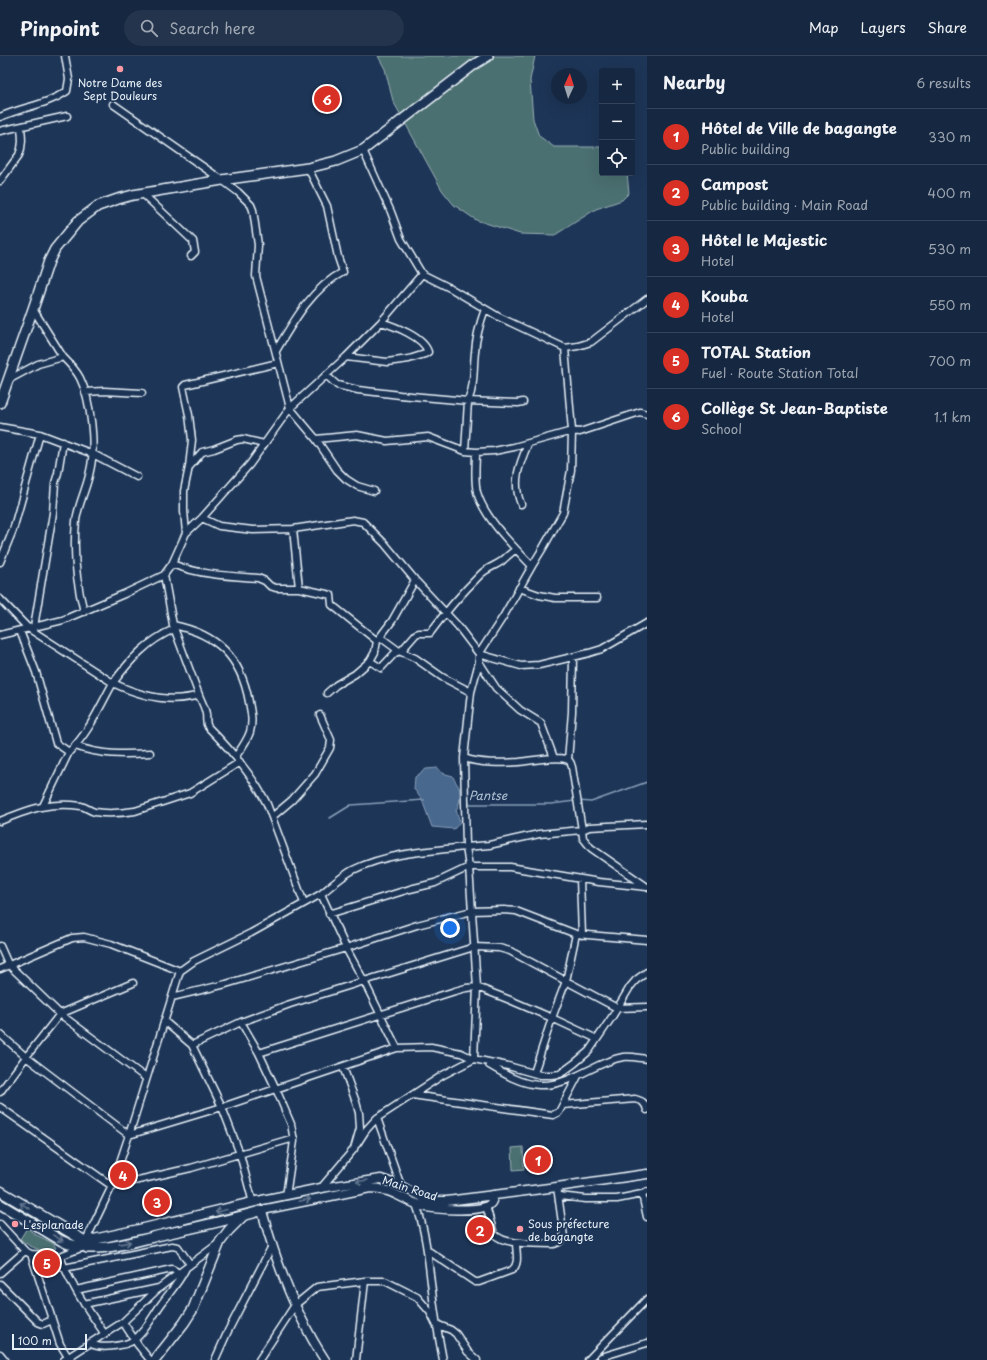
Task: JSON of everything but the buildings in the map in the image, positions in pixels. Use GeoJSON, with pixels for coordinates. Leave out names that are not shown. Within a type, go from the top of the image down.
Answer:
{"type":"FeatureCollection","features":[{"type":"Feature","properties":{"kind":"main road"},"geometry":{"type":"LineString","coordinates":[[0,403],[52,255],[64,236],[78,221],[98,206],[118,198],[142,193],[308,168],[336,161],[363,150],[475,64],[488,56]]}},
{"type":"Feature","properties":{"kind":"main road"},"geometry":{"type":"LineString","coordinates":[[0,1191],[84,1244],[146,1228],[260,1206]]}},
{"type":"Feature","properties":{"kind":"main road"},"geometry":{"type":"LineString","coordinates":[[0,1204],[69,1244],[108,1246],[243,1216]]}},
{"type":"Feature","properties":{"kind":"main road"},"geometry":{"type":"LineString","coordinates":[[155,1360],[184,1323],[193,1308],[220,1242],[229,1230],[243,1216],[260,1206]]}},
{"type":"Feature","properties":{"kind":"street"},"geometry":{"type":"LineString","coordinates":[[0,117],[38,105],[62,95],[67,91],[69,79],[65,56]]}},
{"type":"Feature","properties":{"kind":"street"},"geometry":{"type":"LineString","coordinates":[[113,104],[222,180],[241,195],[250,205],[253,210],[258,245],[256,276],[270,336],[276,351],[290,408],[316,440],[337,470],[346,479],[357,486],[374,491]]}},
{"type":"Feature","properties":{"kind":"street"},"geometry":{"type":"LineString","coordinates":[[0,131],[67,116]]}},
{"type":"Feature","properties":{"kind":"street"},"geometry":{"type":"LineString","coordinates":[[0,181],[21,151],[23,144],[22,126]]}},
{"type":"Feature","properties":{"kind":"street"},"geometry":{"type":"LineString","coordinates":[[363,150],[391,212],[401,239],[422,274],[486,309],[565,348],[591,342],[647,298]]}},
{"type":"Feature","properties":{"kind":"street"},"geometry":{"type":"LineString","coordinates":[[276,351],[300,314],[326,282],[343,272],[338,257],[327,206],[308,168]]}},
{"type":"Feature","properties":{"kind":"street"},"geometry":{"type":"LineString","coordinates":[[142,193],[193,241],[195,252],[191,256]]}},
{"type":"Feature","properties":{"kind":"street"},"geometry":{"type":"LineString","coordinates":[[0,635],[63,620],[84,612],[164,575],[172,564],[186,533],[202,518],[250,464],[290,408],[346,358],[381,322],[422,274]]}},
{"type":"Feature","properties":{"kind":"street"},"geometry":{"type":"LineString","coordinates":[[33,309],[63,357],[79,377],[85,392],[92,429],[93,454],[90,472],[78,512],[75,544],[78,589],[84,612]]}},
{"type":"Feature","properties":{"kind":"street"},"geometry":{"type":"LineString","coordinates":[[465,451],[468,401],[474,375],[476,343],[480,323],[486,309]]}},
{"type":"Feature","properties":{"kind":"street"},"geometry":{"type":"LineString","coordinates":[[346,358],[388,362],[409,359],[427,353],[427,349],[414,337],[398,328],[381,322]]}},
{"type":"Feature","properties":{"kind":"street"},"geometry":{"type":"LineString","coordinates":[[474,1059],[476,987],[469,867],[466,847],[464,758],[471,692],[479,662],[479,654],[503,617],[563,513],[571,470],[572,431],[565,348]]}},
{"type":"Feature","properties":{"kind":"street"},"geometry":{"type":"LineString","coordinates":[[8,380],[38,364],[63,357]]}},
{"type":"Feature","properties":{"kind":"street"},"geometry":{"type":"LineString","coordinates":[[186,533],[184,491],[189,467],[192,440],[189,414],[183,387],[185,385],[278,363]]}},
{"type":"Feature","properties":{"kind":"street"},"geometry":{"type":"LineString","coordinates":[[326,375],[337,385],[358,390],[468,401],[523,402]]}},
{"type":"Feature","properties":{"kind":"street"},"geometry":{"type":"LineString","coordinates":[[85,392],[142,392]]}},
{"type":"Feature","properties":{"kind":"street"},"geometry":{"type":"LineString","coordinates":[[316,440],[357,434],[387,441],[428,437],[465,451],[494,451],[528,444],[572,431],[580,432],[640,412],[647,414]]}},
{"type":"Feature","properties":{"kind":"street"},"geometry":{"type":"LineString","coordinates":[[0,427],[40,434],[62,442],[93,454],[137,477]]}},
{"type":"Feature","properties":{"kind":"street"},"geometry":{"type":"LineString","coordinates":[[0,562],[13,530],[40,434]]}},
{"type":"Feature","properties":{"kind":"street"},"geometry":{"type":"LineString","coordinates":[[189,467],[202,452],[238,440],[264,444]]}},
{"type":"Feature","properties":{"kind":"street"},"geometry":{"type":"LineString","coordinates":[[31,628],[53,513],[55,483],[58,473],[62,442]]}},
{"type":"Feature","properties":{"kind":"street"},"geometry":{"type":"LineString","coordinates":[[521,504],[516,488],[518,472],[528,444]]}},
{"type":"Feature","properties":{"kind":"street"},"geometry":{"type":"LineString","coordinates":[[476,452],[477,490],[479,498],[498,529],[532,566]]}},
{"type":"Feature","properties":{"kind":"street"},"geometry":{"type":"LineString","coordinates":[[202,518],[219,526],[233,529],[253,530],[293,529],[353,520],[363,522],[385,544],[415,580],[445,612],[479,654],[521,666],[539,665],[602,649],[626,634],[647,624]]}},
{"type":"Feature","properties":{"kind":"street"},"geometry":{"type":"LineString","coordinates":[[293,529],[299,588]]}},
{"type":"Feature","properties":{"kind":"street"},"geometry":{"type":"LineString","coordinates":[[370,661],[381,668],[395,653],[402,650],[416,634],[430,633],[445,612],[480,574],[489,567],[501,562],[516,549]]}},
{"type":"Feature","properties":{"kind":"street"},"geometry":{"type":"LineString","coordinates":[[172,564],[186,570],[200,573],[258,578],[276,588],[299,588],[331,595],[332,605],[378,639],[415,658],[442,676],[471,692]]}},
{"type":"Feature","properties":{"kind":"street"},"geometry":{"type":"LineString","coordinates":[[164,575],[173,627],[205,709],[206,724],[238,759],[260,789],[304,903]]}},
{"type":"Feature","properties":{"kind":"street"},"geometry":{"type":"LineString","coordinates":[[327,693],[336,685],[355,674],[370,661],[375,652],[378,639],[392,621],[415,580]]}},
{"type":"Feature","properties":{"kind":"street"},"geometry":{"type":"LineString","coordinates":[[519,588],[555,598],[597,598]]}},
{"type":"Feature","properties":{"kind":"street"},"geometry":{"type":"LineString","coordinates":[[0,598],[31,628],[113,683],[148,697],[174,700],[187,699],[199,695]]}},
{"type":"Feature","properties":{"kind":"street"},"geometry":{"type":"LineString","coordinates":[[0,821],[43,806],[56,805],[80,806],[102,813],[126,813],[135,811],[190,794],[238,759],[250,732],[252,720],[248,694],[241,673],[226,650],[213,640],[194,630],[173,627],[132,658],[113,683],[92,722],[69,752],[43,806]]}},
{"type":"Feature","properties":{"kind":"street"},"geometry":{"type":"LineString","coordinates":[[20,631],[36,672],[56,743],[69,752]]}},
{"type":"Feature","properties":{"kind":"street"},"geometry":{"type":"LineString","coordinates":[[573,657],[572,712],[568,760],[571,762],[583,838],[591,848],[647,887]]}},
{"type":"Feature","properties":{"kind":"street"},"geometry":{"type":"LineString","coordinates":[[479,662],[496,688],[520,710],[541,722],[554,758]]}},
{"type":"Feature","properties":{"kind":"street"},"geometry":{"type":"LineString","coordinates":[[272,817],[292,800],[315,774],[330,748],[331,740],[320,715]]}},
{"type":"Feature","properties":{"kind":"street"},"geometry":{"type":"LineString","coordinates":[[75,746],[106,754],[123,755],[150,753]]}},
{"type":"Feature","properties":{"kind":"street"},"geometry":{"type":"LineString","coordinates":[[464,758],[475,762],[516,762],[554,758],[568,760]]}},
{"type":"Feature","properties":{"kind":"street"},"geometry":{"type":"LineString","coordinates":[[0,1272],[28,1253],[60,1256],[84,1244],[112,1186],[180,971],[194,961],[251,933],[321,894],[352,871],[366,864],[398,855],[489,845],[539,834],[582,830],[596,826],[647,824]]}},
{"type":"Feature","properties":{"kind":"street"},"geometry":{"type":"LineString","coordinates":[[329,914],[410,889],[435,883],[469,867],[510,867],[580,879],[647,887]]}},
{"type":"Feature","properties":{"kind":"street"},"geometry":{"type":"LineString","coordinates":[[534,1073],[566,981],[579,934],[580,879]]}},
{"type":"Feature","properties":{"kind":"street"},"geometry":{"type":"LineString","coordinates":[[321,894],[329,914],[397,1048]]}},
{"type":"Feature","properties":{"kind":"street"},"geometry":{"type":"LineString","coordinates":[[172,997],[226,984],[417,925],[472,911],[516,911],[579,934],[647,940]]}},
{"type":"Feature","properties":{"kind":"street"},"geometry":{"type":"LineString","coordinates":[[0,969],[8,964],[72,938],[84,937],[111,944],[180,971]]}},
{"type":"Feature","properties":{"kind":"street"},"geometry":{"type":"LineString","coordinates":[[0,946],[8,964],[60,1014],[146,1078]]}},
{"type":"Feature","properties":{"kind":"street"},"geometry":{"type":"LineString","coordinates":[[192,1045],[241,1022],[290,1004],[474,947],[499,948],[510,951],[617,1008],[647,1007]]}},
{"type":"Feature","properties":{"kind":"street"},"geometry":{"type":"LineString","coordinates":[[129,1135],[222,1107],[397,1048],[431,1048],[461,1053],[484,1062],[508,1066],[540,1075],[551,1076],[560,1074],[580,1059],[588,1050],[612,1017],[630,987],[636,980],[647,972]]}},
{"type":"Feature","properties":{"kind":"street"},"geometry":{"type":"LineString","coordinates":[[0,1092],[60,1014],[134,983]]}},
{"type":"Feature","properties":{"kind":"street"},"geometry":{"type":"LineString","coordinates":[[259,1053],[461,989],[476,987],[552,1018],[597,1039]]}},
{"type":"Feature","properties":{"kind":"street"},"geometry":{"type":"LineString","coordinates":[[164,1021],[192,1045],[222,1107],[260,1206],[272,1246],[295,1305],[321,1358]]}},
{"type":"Feature","properties":{"kind":"street"},"geometry":{"type":"LineString","coordinates":[[241,1022],[259,1053],[276,1089],[289,1119],[294,1138],[286,1196]]}},
{"type":"Feature","properties":{"kind":"street"},"geometry":{"type":"LineString","coordinates":[[0,1034],[26,1057],[129,1135]]}},
{"type":"Feature","properties":{"kind":"street"},"geometry":{"type":"LineString","coordinates":[[484,1062],[510,1077],[525,1083],[539,1085],[554,1084],[578,1076],[595,1067],[623,1057],[647,1059]]}},
{"type":"Feature","properties":{"kind":"street"},"geometry":{"type":"LineString","coordinates":[[321,1188],[354,1149],[366,1130],[377,1118],[448,1072],[474,1059]]}},
{"type":"Feature","properties":{"kind":"street"},"geometry":{"type":"LineString","coordinates":[[344,1067],[359,1113],[360,1128],[354,1149]]}},
{"type":"Feature","properties":{"kind":"street"},"geometry":{"type":"LineString","coordinates":[[412,1096],[550,1115],[556,1114],[563,1105],[578,1076]]}},
{"type":"Feature","properties":{"kind":"street"},"geometry":{"type":"LineString","coordinates":[[563,1105],[635,1099],[641,1100],[645,1103],[647,1110]]}},
{"type":"Feature","properties":{"kind":"street"},"geometry":{"type":"LineString","coordinates":[[0,1108],[112,1186],[191,1168],[294,1138]]}},
{"type":"Feature","properties":{"kind":"street"},"geometry":{"type":"LineString","coordinates":[[377,1118],[401,1186]]}},
{"type":"Feature","properties":{"kind":"street"},"geometry":{"type":"LineString","coordinates":[[260,1206],[286,1196],[321,1188],[381,1179],[401,1186],[427,1200],[441,1201],[468,1199],[647,1174]]}},
{"type":"Feature","properties":{"kind":"street"},"geometry":{"type":"LineString","coordinates":[[493,1195],[491,1202],[486,1206],[494,1234],[501,1239],[516,1243],[554,1244],[562,1240],[564,1237],[558,1187]]}},
{"type":"Feature","properties":{"kind":"street","name":"Main Road"},"geometry":{"type":"LineString","coordinates":[[260,1206],[370,1188],[386,1190],[416,1204],[430,1208],[469,1209],[486,1206]]}},
{"type":"Feature","properties":{"kind":"street"},"geometry":{"type":"LineString","coordinates":[[559,1196],[586,1199],[617,1199],[645,1193],[647,1217]]}},
{"type":"Feature","properties":{"kind":"street"},"geometry":{"type":"LineString","coordinates":[[468,1199],[469,1209]]}},
{"type":"Feature","properties":{"kind":"street"},"geometry":{"type":"LineString","coordinates":[[416,1204],[427,1250],[436,1324],[443,1360]]}},
{"type":"Feature","properties":{"kind":"street"},"geometry":{"type":"LineString","coordinates":[[0,1224],[28,1253],[37,1270],[60,1344],[68,1359],[104,1333],[123,1322],[159,1288],[220,1242]]}},
{"type":"Feature","properties":{"kind":"street"},"geometry":{"type":"LineString","coordinates":[[427,1250],[475,1282],[479,1282],[512,1270],[515,1267],[517,1264],[516,1243]]}},
{"type":"Feature","properties":{"kind":"street"},"geometry":{"type":"LineString","coordinates":[[64,1268],[172,1246],[178,1247],[188,1266]]}},
{"type":"Feature","properties":{"kind":"street"},"geometry":{"type":"LineString","coordinates":[[215,1360],[237,1313],[272,1246]]}},
{"type":"Feature","properties":{"kind":"street"},"geometry":{"type":"LineString","coordinates":[[60,1256],[64,1268],[76,1290],[104,1333]]}},
{"type":"Feature","properties":{"kind":"street"},"geometry":{"type":"LineString","coordinates":[[90,1343],[97,1346],[107,1347],[128,1343],[134,1340],[152,1320],[188,1266]]}},
{"type":"Feature","properties":{"kind":"street"},"geometry":{"type":"LineString","coordinates":[[76,1290],[172,1269],[179,1273]]}},
{"type":"Feature","properties":{"kind":"street"},"geometry":{"type":"LineString","coordinates":[[356,1360],[365,1281]]}},
{"type":"Feature","properties":{"kind":"street"},"geometry":{"type":"LineString","coordinates":[[259,1360],[295,1305],[317,1287],[365,1281],[385,1281],[417,1297],[430,1312],[436,1324],[451,1330],[456,1334],[468,1352],[477,1360]]}},
{"type":"Feature","properties":{"kind":"street"},"geometry":{"type":"LineString","coordinates":[[0,1284],[38,1322],[43,1324],[52,1320]]}},
{"type":"Feature","properties":{"kind":"street"},"geometry":{"type":"LineString","coordinates":[[84,1304],[159,1288]]}},
{"type":"Feature","properties":{"kind":"street"},"geometry":{"type":"LineString","coordinates":[[588,1360],[647,1299]]}},
{"type":"Feature","properties":{"kind":"street"},"geometry":{"type":"LineString","coordinates":[[123,1322],[134,1340],[150,1360]]}},
{"type":"Feature","properties":{"kind":"street"},"geometry":{"type":"LineString","coordinates":[[601,1357],[647,1343]]}},
{"type":"Feature","properties":{"kind":"street"},"geometry":{"type":"LineString","coordinates":[[0,1354],[5,1360]]}},
{"type":"Feature","properties":{"kind":"street"},"geometry":{"type":"LineString","coordinates":[[594,1354],[609,1360]]}},
{"type":"Feature","properties":{"kind":"green space"},"geometry":{"type":"Polygon","coordinates":[[[378,56],[535,56],[530,80],[533,119],[539,136],[554,147],[599,147],[599,176],[627,176],[629,193],[622,200],[596,209],[555,235],[520,234],[476,220],[454,205],[442,190],[393,101],[385,69],[378,56]]]}},
{"type":"Feature","properties":{"kind":"green space"},"geometry":{"type":"Polygon","coordinates":[[[523,1147],[524,1169],[513,1170],[512,1148],[523,1147]]]}},
{"type":"Feature","properties":{"kind":"green space"},"geometry":{"type":"Polygon","coordinates":[[[27,1228],[36,1235],[53,1243],[56,1248],[51,1250],[42,1250],[32,1247],[24,1242],[20,1239],[27,1228]]]}},
{"type":"Feature","properties":{"kind":"water"},"geometry":{"type":"Polygon","coordinates":[[[438,768],[442,773],[453,776],[459,787],[460,799],[456,810],[460,822],[454,829],[432,827],[422,800],[414,789],[415,777],[426,769],[438,768]]]}},
{"type":"Feature","properties":{"kind":"waterway","name":"Pantse"},"geometry":{"type":"LineString","coordinates":[[579,801],[591,802],[647,782]]}},
{"type":"Feature","properties":{"kind":"waterway","name":"Pantse"},"geometry":{"type":"LineString","coordinates":[[330,818],[351,805],[424,800]]}},
{"type":"Feature","properties":{"kind":"waterway","name":"Pantse"},"geometry":{"type":"LineString","coordinates":[[467,804],[551,804],[575,801]]}},
{"type":"Feature","properties":{"kind":"place","name":"Notre Dame des Sept Douleurs"},"geometry":{"type":"Point","coordinates":[120,69]}},
{"type":"Feature","properties":{"kind":"place","name":"Collège St Jean-Baptiste"},"geometry":{"type":"Point","coordinates":[327,99]}},
{"type":"Feature","properties":{"kind":"place","name":"Hôtel de Ville de bagangte"},"geometry":{"type":"Point","coordinates":[538,1160]}},
{"type":"Feature","properties":{"kind":"place","name":"Kouba"},"geometry":{"type":"Point","coordinates":[123,1175]}},
{"type":"Feature","properties":{"kind":"place","name":"Hôtel le Majestic"},"geometry":{"type":"Point","coordinates":[157,1202]}},
{"type":"Feature","properties":{"kind":"place","name":"L'esplanade"},"geometry":{"type":"Point","coordinates":[15,1224]}},
{"type":"Feature","properties":{"kind":"place","name":"Sous préfecture de bagangte"},"geometry":{"type":"Point","coordinates":[520,1229]}},
{"type":"Feature","properties":{"kind":"place","name":"Campost"},"geometry":{"type":"Point","coordinates":[480,1230]}},
{"type":"Feature","properties":{"kind":"place","name":"TOTAL Station"},"geometry":{"type":"Point","coordinates":[47,1263]}}]}
